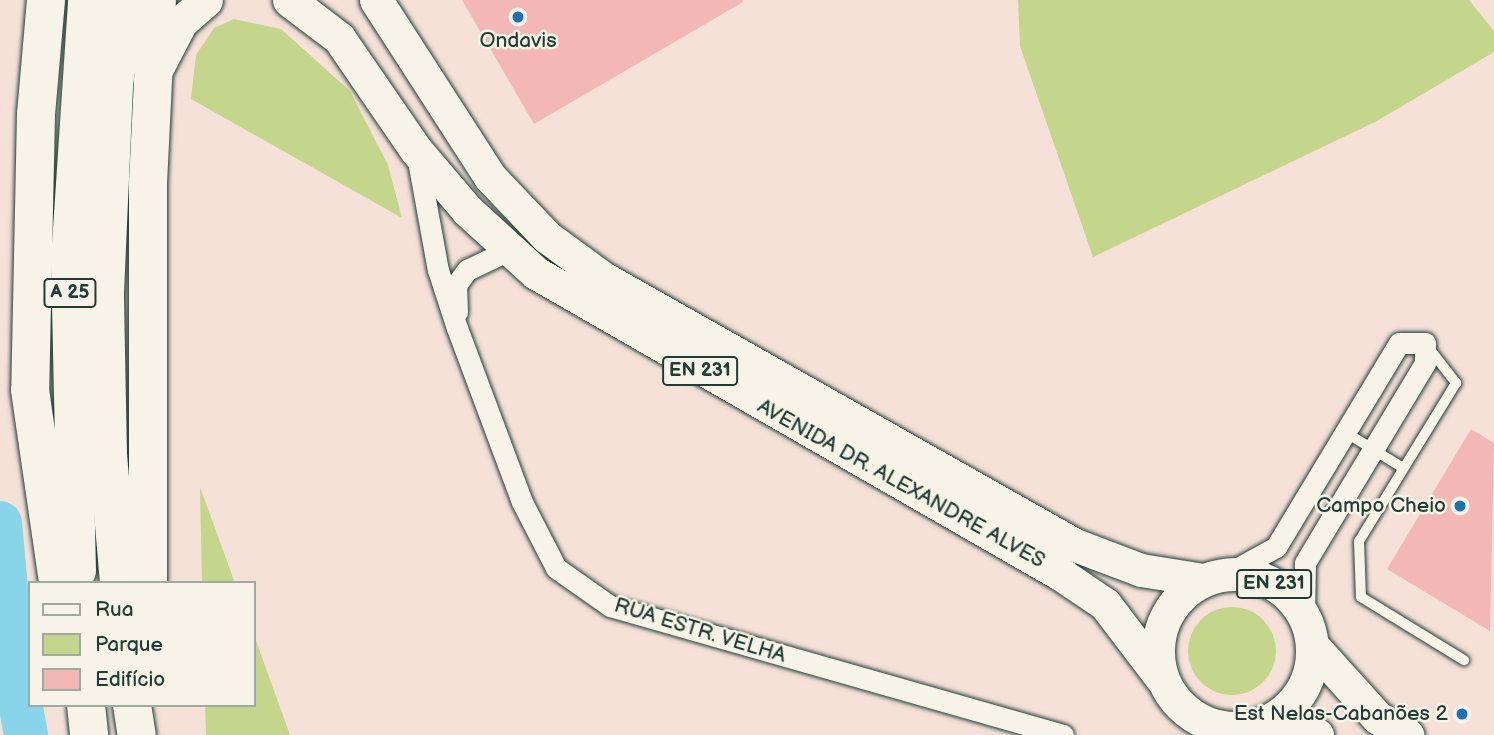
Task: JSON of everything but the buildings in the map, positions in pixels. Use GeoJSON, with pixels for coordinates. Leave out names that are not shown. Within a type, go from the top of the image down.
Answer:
{"type":"FeatureCollection","features":[{"type":"Feature","properties":{"kind":"highway"},"geometry":{"type":"LineString","coordinates":[[47,0],[36,114],[30,390],[58,581]]}},
{"type":"Feature","properties":{"kind":"highway","name":"A 25"},"geometry":{"type":"LineString","coordinates":[[78,581],[69,389],[70,259],[86,2]]}},
{"type":"Feature","properties":{"kind":"highway"},"geometry":{"type":"LineString","coordinates":[[135,2],[153,76],[148,581]]}},
{"type":"Feature","properties":{"kind":"highway","name":"A 25"},"geometry":{"type":"LineString","coordinates":[[118,581],[108,455],[105,293],[114,86],[135,2]]}},
{"type":"Feature","properties":{"kind":"highway"},"geometry":{"type":"LineString","coordinates":[[132,707],[137,735]]}},
{"type":"Feature","properties":{"kind":"highway"},"geometry":{"type":"LineString","coordinates":[[148,735],[149,707]]}},
{"type":"Feature","properties":{"kind":"main road"},"geometry":{"type":"LineString","coordinates":[[153,76],[181,22],[206,0]]}},
{"type":"Feature","properties":{"kind":"main road","name":"AVENIDA DR. ALEXANDRE ALVES"},"geometry":{"type":"LineString","coordinates":[[289,0],[339,38],[416,150],[509,250],[566,295],[1062,575],[1105,604],[1162,679]]}},
{"type":"Feature","properties":{"kind":"main road","name":"AVENIDA DR. ALEXANDRE ALVES"},"geometry":{"type":"LineString","coordinates":[[376,0],[490,177],[547,237],[603,278],[1075,545],[1141,570],[1215,577]]}},
{"type":"Feature","properties":{"kind":"main road"},"geometry":{"type":"LineString","coordinates":[[1162,679],[1157,656],[1164,621],[1184,593],[1215,577]]}},
{"type":"Feature","properties":{"kind":"main road","name":"EN 231"},"geometry":{"type":"LineString","coordinates":[[1215,577],[1272,583],[1378,718],[1408,735]]}},
{"type":"Feature","properties":{"kind":"main road"},"geometry":{"type":"LineString","coordinates":[[1258,725],[1281,713],[1299,695],[1310,671],[1308,630]]}},
{"type":"Feature","properties":{"kind":"main road","name":"EN 231"},"geometry":{"type":"LineString","coordinates":[[1162,679],[1191,715],[1212,725],[1258,725],[1317,735]]}},
{"type":"Feature","properties":{"kind":"street","name":"RUA ESTR. VELHA"},"geometry":{"type":"LineString","coordinates":[[416,150],[438,270],[457,328],[522,502],[556,568],[610,606],[1063,735]]}},
{"type":"Feature","properties":{"kind":"street"},"geometry":{"type":"LineString","coordinates":[[457,328],[456,285],[467,270],[509,250]]}},
{"type":"Feature","properties":{"kind":"street"},"geometry":{"type":"LineString","coordinates":[[1215,577],[1276,547],[1399,343],[1425,343],[1425,363],[1305,563],[1308,630]]}},
{"type":"Feature","properties":{"kind":"lane"},"geometry":{"type":"LineString","coordinates":[[1425,343],[1455,383],[1359,541],[1362,597],[1464,660]]}},
{"type":"Feature","properties":{"kind":"lane"},"geometry":{"type":"LineString","coordinates":[[1345,432],[1403,468]]}},
{"type":"Feature","properties":{"kind":"green space"},"geometry":{"type":"Polygon","coordinates":[[[1018,0],[1469,0],[1494,31],[1494,52],[1377,121],[1093,257],[1020,46],[1018,0]]]}},
{"type":"Feature","properties":{"kind":"green space"},"geometry":{"type":"Polygon","coordinates":[[[234,19],[281,29],[350,91],[388,165],[402,218],[191,99],[196,55],[214,28],[234,19]]]}},
{"type":"Feature","properties":{"kind":"green space"},"geometry":{"type":"Polygon","coordinates":[[[200,487],[234,581],[202,581],[200,487]]]}},
{"type":"Feature","properties":{"kind":"green space"},"geometry":{"type":"Polygon","coordinates":[[[1232,607],[1249,611],[1263,620],[1272,634],[1276,651],[1272,668],[1263,682],[1249,691],[1232,695],[1215,691],[1201,682],[1192,668],[1188,651],[1192,634],[1201,620],[1215,611],[1232,607]]]}},
{"type":"Feature","properties":{"kind":"green space"},"geometry":{"type":"Polygon","coordinates":[[[256,641],[290,735],[206,735],[205,707],[256,707],[256,641]]]}},
{"type":"Feature","properties":{"kind":"waterway"},"geometry":{"type":"LineString","coordinates":[[0,523],[13,663],[26,735]]}},
{"type":"Feature","properties":{"kind":"place","name":"Ondavis"},"geometry":{"type":"Point","coordinates":[518,17]}},
{"type":"Feature","properties":{"kind":"place","name":"Campo Cheio"},"geometry":{"type":"Point","coordinates":[1460,506]}},
{"type":"Feature","properties":{"kind":"place","name":"Est Nelas-Cabanões 2"},"geometry":{"type":"Point","coordinates":[1462,714]}}]}
